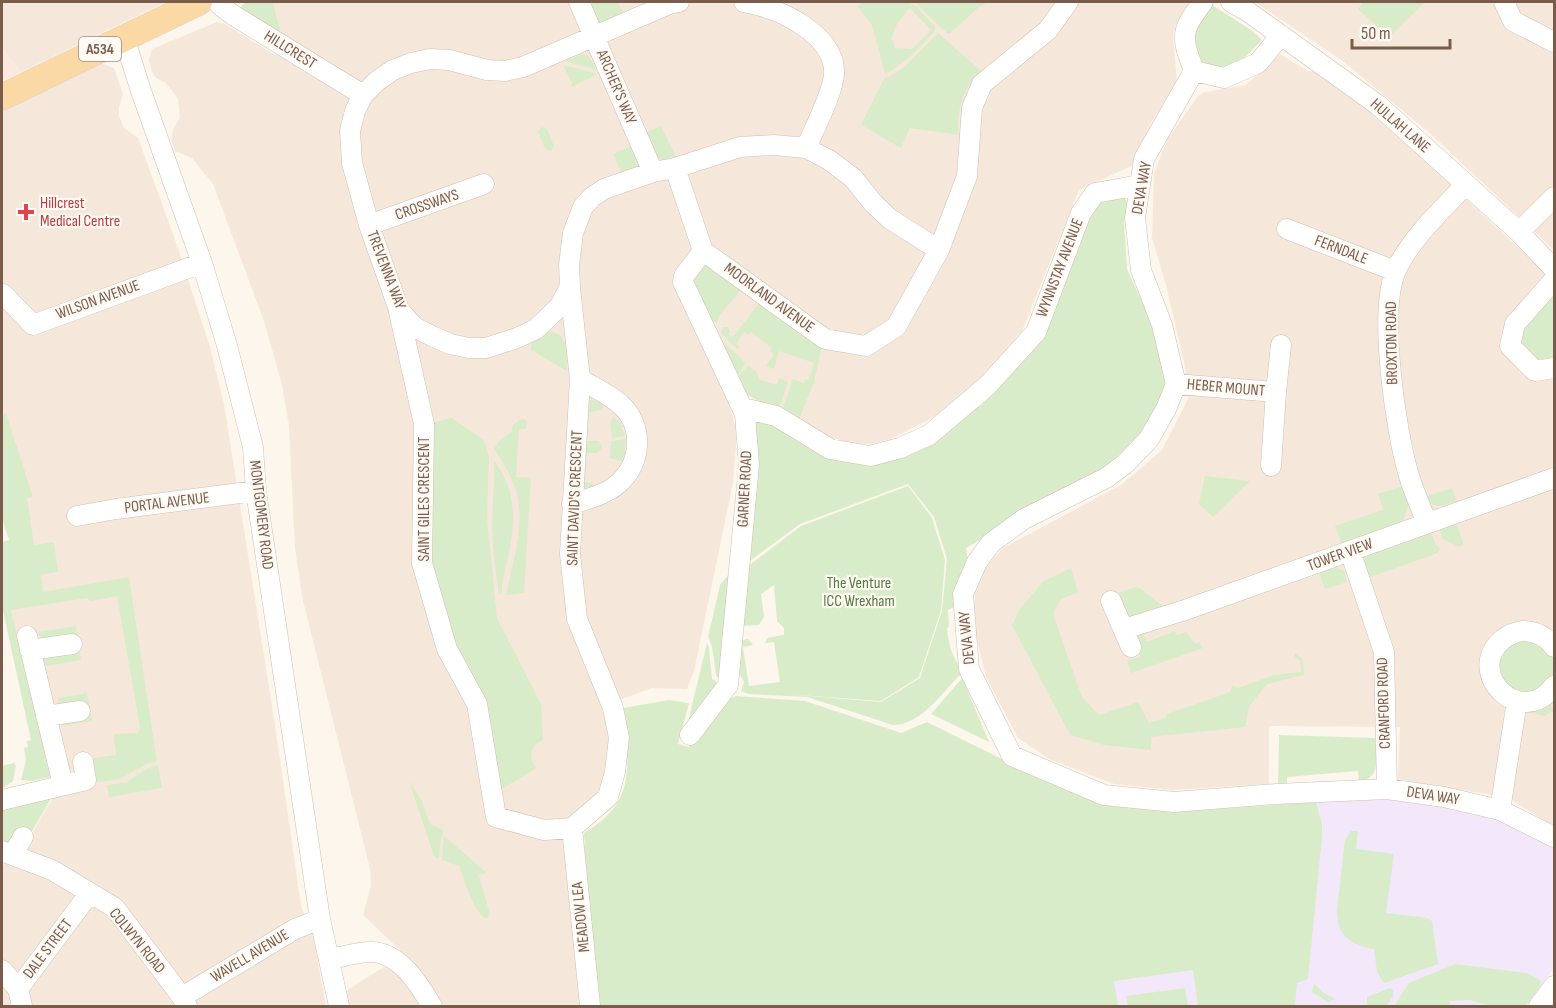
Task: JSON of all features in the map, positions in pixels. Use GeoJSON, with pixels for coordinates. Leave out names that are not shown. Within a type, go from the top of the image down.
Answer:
{"type":"FeatureCollection","features":[{"type":"Feature","properties":{"kind":"main road","name":"A534"},"geometry":{"type":"LineString","coordinates":[[2,97],[199,2]]}},
{"type":"Feature","properties":{"kind":"street","name":"HILLCREST"},"geometry":{"type":"LineString","coordinates":[[219,2],[233,15],[363,95]]}},
{"type":"Feature","properties":{"kind":"street","name":"ARCHER'S WAY"},"geometry":{"type":"LineString","coordinates":[[579,2],[653,172]]}},
{"type":"Feature","properties":{"kind":"street","name":"TREVENNA WAY"},"geometry":{"type":"LineString","coordinates":[[570,286],[560,306],[536,329],[486,348],[469,348],[450,344],[414,327],[399,310],[369,225],[352,163],[350,131],[355,111],[363,95],[377,81],[393,70],[411,63],[430,59],[449,60],[487,70],[505,71],[523,67],[669,4],[679,2]]}},
{"type":"Feature","properties":{"kind":"street"},"geometry":{"type":"LineString","coordinates":[[744,2],[783,14],[797,22],[818,38],[830,52],[834,64],[834,77],[806,148]]}},
{"type":"Feature","properties":{"kind":"street","name":"MOORLAND AVENUE"},"geometry":{"type":"LineString","coordinates":[[703,251],[825,339],[866,346],[896,327],[939,250],[967,176],[972,108],[982,84],[1048,30],[1068,2]]}},
{"type":"Feature","properties":{"kind":"street"},"geometry":{"type":"LineString","coordinates":[[1203,2],[1188,21],[1184,44],[1194,71],[1224,78],[1258,63],[1281,35]]}},
{"type":"Feature","properties":{"kind":"street"},"geometry":{"type":"LineString","coordinates":[[1504,2],[1513,21],[1554,42]]}},
{"type":"Feature","properties":{"kind":"street","name":"HULLAH LANE"},"geometry":{"type":"LineString","coordinates":[[1244,5],[1281,35],[1378,105],[1519,232],[1554,269]]}},
{"type":"Feature","properties":{"kind":"street","name":"MONTGOMERY ROAD"},"geometry":{"type":"LineString","coordinates":[[124,38],[202,263],[241,395],[253,447],[256,492],[320,919],[339,1006]]}},
{"type":"Feature","properties":{"kind":"street","name":"DEVA WAY"},"geometry":{"type":"LineString","coordinates":[[1194,71],[1144,159],[1135,218],[1141,270],[1162,324],[1176,384],[1166,409],[1149,439],[1125,464],[1106,478],[1010,528],[991,543],[977,562],[963,594],[969,669],[1012,756],[1104,795],[1174,802],[1387,789],[1444,797],[1500,810],[1554,837]]}},
{"type":"Feature","properties":{"kind":"street"},"geometry":{"type":"LineString","coordinates":[[570,286],[570,246],[577,220],[583,207],[592,197],[604,189],[653,172],[675,168],[740,147],[774,145],[806,148],[829,160],[853,178],[873,203],[890,219],[939,250]]}},
{"type":"Feature","properties":{"kind":"street"},"geometry":{"type":"LineString","coordinates":[[675,168],[703,251]]}},
{"type":"Feature","properties":{"kind":"street","name":"CROSSWAYS"},"geometry":{"type":"LineString","coordinates":[[369,225],[484,184]]}},
{"type":"Feature","properties":{"kind":"street","name":"BROXTON ROAD"},"geometry":{"type":"LineString","coordinates":[[1427,524],[1409,476],[1395,409],[1389,339],[1389,304],[1395,271],[1409,247],[1466,184]]}},
{"type":"Feature","properties":{"kind":"street","name":"WYNNSTAY AVENUE"},"geometry":{"type":"LineString","coordinates":[[743,408],[776,416],[830,449],[870,456],[900,448],[929,435],[987,386],[1036,332],[1081,213],[1095,193],[1140,185]]}},
{"type":"Feature","properties":{"kind":"street"},"geometry":{"type":"LineString","coordinates":[[1519,232],[1554,197]]}},
{"type":"Feature","properties":{"kind":"street","name":"FERNDALE"},"geometry":{"type":"LineString","coordinates":[[1287,230],[1395,271]]}},
{"type":"Feature","properties":{"kind":"street","name":"GARNER ROAD"},"geometry":{"type":"LineString","coordinates":[[690,735],[729,686],[749,465],[743,408],[682,282],[703,251]]}},
{"type":"Feature","properties":{"kind":"street","name":"WILSON AVENUE"},"geometry":{"type":"LineString","coordinates":[[3,294],[33,325],[202,263]]}},
{"type":"Feature","properties":{"kind":"street"},"geometry":{"type":"LineString","coordinates":[[1554,280],[1515,324],[1510,346],[1535,371],[1554,368]]}},
{"type":"Feature","properties":{"kind":"street","name":"SAINT DAVID'S CRESCENT"},"geometry":{"type":"LineString","coordinates":[[570,286],[580,379],[570,554],[577,619],[613,708],[619,738],[615,772],[608,797],[572,828]]}},
{"type":"Feature","properties":{"kind":"street","name":"SAINT GILES CRESCENT"},"geometry":{"type":"LineString","coordinates":[[399,310],[424,424],[422,563],[447,649],[477,704],[496,817],[544,830],[572,828]]}},
{"type":"Feature","properties":{"kind":"street","name":"HEBER MOUNT"},"geometry":{"type":"LineString","coordinates":[[1271,466],[1281,345]]}},
{"type":"Feature","properties":{"kind":"street"},"geometry":{"type":"LineString","coordinates":[[572,504],[603,493],[620,483],[631,469],[637,450],[637,438],[629,414],[610,397],[580,379]]}},
{"type":"Feature","properties":{"kind":"street","name":"HEBER MOUNT"},"geometry":{"type":"LineString","coordinates":[[1176,384],[1276,392]]}},
{"type":"Feature","properties":{"kind":"street","name":"TOWER VIEW"},"geometry":{"type":"LineString","coordinates":[[1111,601],[1127,638],[1185,610],[1554,478]]}},
{"type":"Feature","properties":{"kind":"street","name":"PORTAL AVENUE"},"geometry":{"type":"LineString","coordinates":[[77,516],[256,492]]}},
{"type":"Feature","properties":{"kind":"street","name":"CRANFORD ROAD"},"geometry":{"type":"LineString","coordinates":[[1350,551],[1383,652],[1387,789]]}},
{"type":"Feature","properties":{"kind":"street"},"geometry":{"type":"LineString","coordinates":[[1554,647],[1541,634],[1530,631],[1518,632],[1506,636],[1497,644],[1491,655],[1489,666],[1491,678],[1502,693],[1517,701],[1529,702],[1540,699],[1550,693],[1554,686]]}},
{"type":"Feature","properties":{"kind":"street"},"geometry":{"type":"LineString","coordinates":[[63,784],[29,643],[72,644]]}},
{"type":"Feature","properties":{"kind":"street"},"geometry":{"type":"LineString","coordinates":[[1500,810],[1517,701]]}},
{"type":"Feature","properties":{"kind":"street"},"geometry":{"type":"LineString","coordinates":[[46,716],[80,711]]}},
{"type":"Feature","properties":{"kind":"street"},"geometry":{"type":"LineString","coordinates":[[2,800],[86,780],[83,762]]}},
{"type":"Feature","properties":{"kind":"street","name":"MEADOW LEA"},"geometry":{"type":"LineString","coordinates":[[572,828],[590,1006]]}},
{"type":"Feature","properties":{"kind":"street","name":"COLWYN ROAD"},"geometry":{"type":"LineString","coordinates":[[23,837],[7,853],[52,870],[115,908],[184,1002]]}},
{"type":"Feature","properties":{"kind":"street","name":"DALE STREET"},"geometry":{"type":"LineString","coordinates":[[20,998],[89,894]]}},
{"type":"Feature","properties":{"kind":"street","name":"WAVELL AVENUE"},"geometry":{"type":"LineString","coordinates":[[184,1002],[295,929],[320,919]]}},
{"type":"Feature","properties":{"kind":"street"},"geometry":{"type":"LineString","coordinates":[[329,959],[372,952],[384,954],[404,968],[432,1006]]}},
{"type":"Feature","properties":{"kind":"street"},"geometry":{"type":"LineString","coordinates":[[2,970],[20,998]]}},
{"type":"Feature","properties":{"kind":"street"},"geometry":{"type":"LineString","coordinates":[[1539,1006],[1554,986]]}},
{"type":"Feature","properties":{"kind":"shaded area"},"geometry":{"type":"Polygon","coordinates":[[[2,2],[166,2],[21,72],[2,48],[2,2]]]}},
{"type":"Feature","properties":{"kind":"shaded area"},"geometry":{"type":"Polygon","coordinates":[[[273,2],[1191,2],[1176,25],[1173,35],[1177,81],[1151,123],[1136,159],[1131,166],[1079,190],[1022,331],[957,405],[891,439],[870,444],[846,442],[816,433],[745,394],[725,390],[737,432],[733,483],[694,671],[687,689],[652,688],[603,706],[608,736],[608,769],[595,798],[582,812],[581,1006],[349,1005],[346,991],[404,954],[363,915],[371,885],[370,869],[303,601],[295,548],[289,426],[282,385],[264,321],[213,184],[192,158],[175,151],[171,140],[173,129],[180,118],[178,99],[166,83],[156,78],[149,59],[152,49],[217,22],[225,24],[275,55],[283,41],[273,2]]]}},
{"type":"Feature","properties":{"kind":"shaded area"},"geometry":{"type":"Polygon","coordinates":[[[1255,2],[1554,2],[1554,250],[1433,136],[1344,62],[1255,2]]]}},
{"type":"Feature","properties":{"kind":"shaded area"},"geometry":{"type":"Polygon","coordinates":[[[2,48],[21,72],[2,81],[2,48]]]}},
{"type":"Feature","properties":{"kind":"shaded area"},"geometry":{"type":"Polygon","coordinates":[[[1280,54],[1308,71],[1318,72],[1362,104],[1441,173],[1546,273],[1547,279],[1510,320],[1554,372],[1554,827],[1509,798],[1398,779],[1400,727],[1269,726],[1269,784],[1173,790],[1114,784],[1049,759],[1018,738],[986,677],[972,620],[977,576],[1003,548],[1121,485],[1162,450],[1189,397],[1184,362],[1166,285],[1152,238],[1154,174],[1167,140],[1198,96],[1205,92],[1246,85],[1280,54]]]}},
{"type":"Feature","properties":{"kind":"shaded area"},"geometry":{"type":"Polygon","coordinates":[[[103,64],[114,68],[123,94],[119,116],[124,128],[138,138],[178,248],[210,347],[224,404],[301,906],[314,940],[326,1006],[2,1006],[2,862],[14,865],[53,797],[2,571],[17,568],[2,495],[2,105],[103,64]]]}},
{"type":"Feature","properties":{"kind":"shaded area"},"geometry":{"type":"Polygon","coordinates":[[[1394,797],[1501,818],[1554,848],[1554,968],[1526,1006],[1076,1006],[1103,804],[1176,812],[1394,797]]]}},
{"type":"Feature","properties":{"kind":"green space"},"geometry":{"type":"Polygon","coordinates":[[[245,2],[273,2],[283,41],[241,13],[241,7],[245,2]]]}},
{"type":"Feature","properties":{"kind":"green space"},"geometry":{"type":"Polygon","coordinates":[[[586,2],[618,2],[623,12],[605,22],[598,23],[586,2]]]}},
{"type":"Feature","properties":{"kind":"green space"},"geometry":{"type":"Polygon","coordinates":[[[862,2],[907,2],[916,6],[935,27],[935,31],[906,60],[885,74],[872,25],[858,7],[862,2]],[[910,8],[898,22],[891,39],[894,42],[894,48],[912,49],[931,30],[910,8]]]}},
{"type":"Feature","properties":{"kind":"green space"},"geometry":{"type":"Polygon","coordinates":[[[915,2],[988,2],[979,7],[949,34],[915,2]]]}},
{"type":"Feature","properties":{"kind":"green space"},"geometry":{"type":"Polygon","coordinates":[[[1363,2],[1425,2],[1389,37],[1358,9],[1363,2]]]}},
{"type":"Feature","properties":{"kind":"green space"},"geometry":{"type":"Polygon","coordinates":[[[1209,3],[1251,30],[1262,40],[1238,64],[1223,70],[1200,62],[1190,40],[1209,3]]]}},
{"type":"Feature","properties":{"kind":"green space"},"geometry":{"type":"Polygon","coordinates":[[[938,33],[983,73],[976,76],[962,100],[958,119],[959,135],[910,128],[901,148],[861,125],[884,79],[902,69],[938,33]]]}},
{"type":"Feature","properties":{"kind":"green space"},"geometry":{"type":"Polygon","coordinates":[[[582,54],[589,56],[597,70],[565,61],[582,54]]]}},
{"type":"Feature","properties":{"kind":"green space"},"geometry":{"type":"Polygon","coordinates":[[[563,65],[598,74],[571,87],[572,83],[563,65]]]}},
{"type":"Feature","properties":{"kind":"green space"},"geometry":{"type":"Polygon","coordinates":[[[661,126],[676,157],[664,161],[658,158],[644,133],[661,126]]]}},
{"type":"Feature","properties":{"kind":"green space"},"geometry":{"type":"Polygon","coordinates":[[[541,127],[547,129],[554,146],[551,151],[545,149],[538,132],[541,127]]]}},
{"type":"Feature","properties":{"kind":"green space"},"geometry":{"type":"Polygon","coordinates":[[[631,146],[637,168],[622,174],[613,154],[631,146]]]}},
{"type":"Feature","properties":{"kind":"green space","name":"The Venture ICC Wrexham"},"geometry":{"type":"Polygon","coordinates":[[[1124,197],[1128,203],[1130,216],[1124,220],[1127,269],[1153,326],[1167,385],[1142,433],[1102,471],[966,548],[968,560],[959,578],[954,607],[948,610],[949,626],[947,629],[952,652],[964,671],[923,713],[904,723],[893,725],[807,697],[749,694],[741,691],[744,682],[738,671],[739,641],[748,639],[753,645],[743,647],[749,686],[780,682],[774,642],[765,643],[767,638],[784,635],[784,628],[777,621],[774,585],[761,594],[764,617],[759,625],[741,626],[747,567],[801,526],[908,486],[932,518],[945,560],[941,610],[919,677],[881,701],[785,694],[881,702],[920,678],[942,611],[947,559],[934,517],[908,484],[800,524],[747,563],[749,428],[757,419],[869,460],[967,407],[981,406],[1038,345],[1037,334],[1081,220],[1098,200],[1124,197]]]}},
{"type":"Feature","properties":{"kind":"green space"},"geometry":{"type":"Polygon","coordinates":[[[706,266],[741,290],[719,316],[718,322],[711,321],[694,287],[693,279],[701,267],[706,266]]]}},
{"type":"Feature","properties":{"kind":"green space"},"geometry":{"type":"Polygon","coordinates":[[[1554,288],[1554,363],[1542,365],[1517,346],[1524,327],[1549,301],[1548,294],[1554,288]]]}},
{"type":"Feature","properties":{"kind":"green space"},"geometry":{"type":"Polygon","coordinates":[[[759,303],[822,346],[814,382],[798,422],[781,413],[793,379],[804,383],[805,379],[809,380],[814,363],[779,351],[774,369],[766,366],[774,355],[770,351],[772,348],[751,332],[748,335],[744,332],[736,344],[740,347],[737,349],[721,333],[723,327],[728,327],[730,332],[728,334],[733,337],[759,303]]]}},
{"type":"Feature","properties":{"kind":"green space"},"geometry":{"type":"Polygon","coordinates":[[[550,331],[556,333],[564,341],[567,371],[531,350],[532,340],[550,331]]]}},
{"type":"Feature","properties":{"kind":"green space"},"geometry":{"type":"Polygon","coordinates":[[[718,334],[724,343],[746,363],[737,376],[716,335],[718,334]]]}},
{"type":"Feature","properties":{"kind":"green space"},"geometry":{"type":"Polygon","coordinates":[[[748,365],[757,372],[760,380],[777,385],[779,378],[788,382],[778,411],[746,394],[737,379],[748,365]]]}},
{"type":"Feature","properties":{"kind":"green space"},"geometry":{"type":"Polygon","coordinates":[[[588,399],[601,402],[603,405],[602,410],[589,412],[587,441],[598,441],[602,446],[597,453],[587,453],[585,482],[598,487],[582,492],[588,399]]]}},
{"type":"Feature","properties":{"kind":"green space"},"geometry":{"type":"Polygon","coordinates":[[[6,413],[33,497],[27,498],[34,545],[54,542],[58,572],[41,575],[43,592],[129,577],[157,762],[149,763],[120,779],[92,783],[88,759],[116,755],[115,734],[138,733],[140,728],[117,596],[91,601],[87,598],[11,610],[50,777],[33,781],[21,780],[26,760],[24,748],[28,747],[27,741],[31,740],[2,606],[2,542],[9,540],[2,518],[2,415],[6,413]]]}},
{"type":"Feature","properties":{"kind":"green space"},"geometry":{"type":"Polygon","coordinates":[[[613,417],[620,422],[625,436],[612,438],[610,422],[613,417]]]}},
{"type":"Feature","properties":{"kind":"green space"},"geometry":{"type":"Polygon","coordinates":[[[452,418],[484,440],[489,456],[487,517],[497,618],[541,704],[543,740],[535,745],[531,752],[532,760],[537,768],[500,790],[477,704],[422,563],[424,424],[452,418]]]}},
{"type":"Feature","properties":{"kind":"green space"},"geometry":{"type":"Polygon","coordinates":[[[523,418],[527,421],[526,429],[519,429],[516,477],[531,478],[524,593],[506,595],[520,519],[513,482],[494,449],[498,442],[512,431],[513,425],[523,418]]]}},
{"type":"Feature","properties":{"kind":"green space"},"geometry":{"type":"Polygon","coordinates":[[[626,439],[624,462],[610,458],[611,441],[626,439]]]}},
{"type":"Feature","properties":{"kind":"green space"},"geometry":{"type":"Polygon","coordinates":[[[494,460],[509,490],[513,520],[502,592],[499,595],[492,530],[494,460]]]}},
{"type":"Feature","properties":{"kind":"green space"},"geometry":{"type":"Polygon","coordinates":[[[1205,476],[1250,481],[1213,517],[1199,504],[1205,476]]]}},
{"type":"Feature","properties":{"kind":"green space"},"geometry":{"type":"Polygon","coordinates":[[[1403,486],[1409,504],[1403,522],[1342,545],[1335,526],[1383,510],[1378,494],[1403,486]]]}},
{"type":"Feature","properties":{"kind":"green space"},"geometry":{"type":"Polygon","coordinates":[[[1452,488],[1457,501],[1439,506],[1431,504],[1424,497],[1452,488]]]}},
{"type":"Feature","properties":{"kind":"green space"},"geometry":{"type":"Polygon","coordinates":[[[1455,520],[1464,545],[1459,547],[1443,539],[1438,526],[1455,520]]]}},
{"type":"Feature","properties":{"kind":"green space"},"geometry":{"type":"Polygon","coordinates":[[[1430,529],[1440,549],[1438,553],[1365,579],[1362,561],[1365,552],[1430,529]]]}},
{"type":"Feature","properties":{"kind":"green space"},"geometry":{"type":"Polygon","coordinates":[[[1331,565],[1344,571],[1347,582],[1325,589],[1318,570],[1331,565]]]}},
{"type":"Feature","properties":{"kind":"green space"},"geometry":{"type":"Polygon","coordinates":[[[1071,568],[1078,592],[1060,600],[1053,614],[1082,697],[1099,715],[1138,702],[1149,723],[1165,718],[1167,714],[1230,692],[1233,685],[1237,688],[1273,675],[1301,672],[1300,661],[1294,656],[1296,653],[1303,660],[1304,675],[1267,684],[1249,707],[1245,727],[1151,737],[1151,750],[1104,745],[1070,735],[1012,625],[1019,610],[1044,581],[1071,568]]]}},
{"type":"Feature","properties":{"kind":"green space"},"geometry":{"type":"Polygon","coordinates":[[[733,569],[717,678],[712,646],[708,637],[720,585],[733,569]]]}},
{"type":"Feature","properties":{"kind":"green space"},"geometry":{"type":"Polygon","coordinates":[[[1136,587],[1165,608],[1135,621],[1126,617],[1116,594],[1136,587]]]}},
{"type":"Feature","properties":{"kind":"green space"},"geometry":{"type":"Polygon","coordinates":[[[76,626],[81,660],[45,666],[39,632],[76,626]]]}},
{"type":"Feature","properties":{"kind":"green space"},"geometry":{"type":"Polygon","coordinates":[[[1142,631],[1147,642],[1175,631],[1177,635],[1186,632],[1194,643],[1198,644],[1198,641],[1203,648],[1131,673],[1127,661],[1140,657],[1134,641],[1142,631]]]}},
{"type":"Feature","properties":{"kind":"green space"},"geometry":{"type":"Polygon","coordinates":[[[1523,637],[1549,649],[1554,662],[1551,682],[1532,695],[1505,688],[1498,662],[1501,653],[1523,637]]]}},
{"type":"Feature","properties":{"kind":"green space"},"geometry":{"type":"Polygon","coordinates":[[[707,643],[712,679],[716,681],[717,688],[687,726],[707,643]]]}},
{"type":"Feature","properties":{"kind":"green space"},"geometry":{"type":"Polygon","coordinates":[[[965,675],[964,682],[989,742],[931,714],[965,675]]]}},
{"type":"Feature","properties":{"kind":"green space"},"geometry":{"type":"Polygon","coordinates":[[[87,693],[92,721],[63,726],[58,698],[87,693]]]}},
{"type":"Feature","properties":{"kind":"green space"},"geometry":{"type":"Polygon","coordinates":[[[736,696],[805,701],[901,733],[927,722],[1008,762],[1103,804],[1176,812],[1316,802],[1322,824],[1322,838],[1308,979],[1297,983],[1295,1006],[1198,1006],[1193,970],[1114,981],[1118,1006],[592,1006],[584,833],[602,821],[614,808],[622,794],[627,763],[623,708],[669,700],[689,703],[678,744],[689,747],[692,739],[728,700],[736,696]]]}},
{"type":"Feature","properties":{"kind":"green space"},"geometry":{"type":"Polygon","coordinates":[[[1548,701],[1554,710],[1545,716],[1527,712],[1544,705],[1548,701]]]}},
{"type":"Feature","properties":{"kind":"green space"},"geometry":{"type":"Polygon","coordinates":[[[1279,735],[1375,738],[1376,766],[1371,776],[1359,781],[1358,771],[1287,777],[1287,786],[1278,787],[1279,735]]]}},
{"type":"Feature","properties":{"kind":"green space"},"geometry":{"type":"Polygon","coordinates":[[[14,763],[16,766],[13,781],[2,789],[2,766],[14,763]]]}},
{"type":"Feature","properties":{"kind":"green space"},"geometry":{"type":"Polygon","coordinates":[[[158,765],[162,788],[109,797],[107,785],[126,782],[150,767],[158,765]]]}},
{"type":"Feature","properties":{"kind":"green space"},"geometry":{"type":"Polygon","coordinates":[[[409,781],[421,799],[430,824],[444,830],[439,859],[434,856],[409,781]]]}},
{"type":"Feature","properties":{"kind":"green space"},"geometry":{"type":"Polygon","coordinates":[[[53,795],[31,833],[16,845],[2,844],[2,809],[53,795]]]}},
{"type":"Feature","properties":{"kind":"green space"},"geometry":{"type":"Polygon","coordinates":[[[1351,831],[1358,831],[1356,849],[1394,854],[1386,913],[1427,918],[1432,921],[1438,964],[1384,983],[1377,972],[1374,949],[1358,945],[1342,932],[1337,918],[1337,909],[1345,840],[1351,831]]]}},
{"type":"Feature","properties":{"kind":"green space"},"geometry":{"type":"Polygon","coordinates":[[[444,836],[487,873],[479,875],[489,911],[488,918],[480,914],[476,908],[459,866],[442,860],[444,836]]]}},
{"type":"Feature","properties":{"kind":"green space"},"geometry":{"type":"Polygon","coordinates":[[[1455,964],[1527,973],[1540,980],[1541,985],[1526,1006],[1491,1006],[1470,1000],[1450,1001],[1450,1006],[1394,1006],[1409,983],[1455,964]]]}},
{"type":"Feature","properties":{"kind":"green space"},"geometry":{"type":"Polygon","coordinates":[[[1314,983],[1322,992],[1335,999],[1328,1002],[1312,992],[1314,983]]]}},
{"type":"Feature","properties":{"kind":"green space"},"geometry":{"type":"Polygon","coordinates":[[[1185,988],[1188,1006],[1128,1006],[1126,996],[1185,988]]]}},
{"type":"Feature","properties":{"kind":"green space"},"geometry":{"type":"Polygon","coordinates":[[[1390,988],[1393,990],[1393,996],[1387,1006],[1367,1006],[1367,997],[1390,988]]]}},
{"type":"Feature","properties":{"kind":"place","name":"Hillcrest Medical Centre"},"geometry":{"type":"Point","coordinates":[26,212]}}]}
